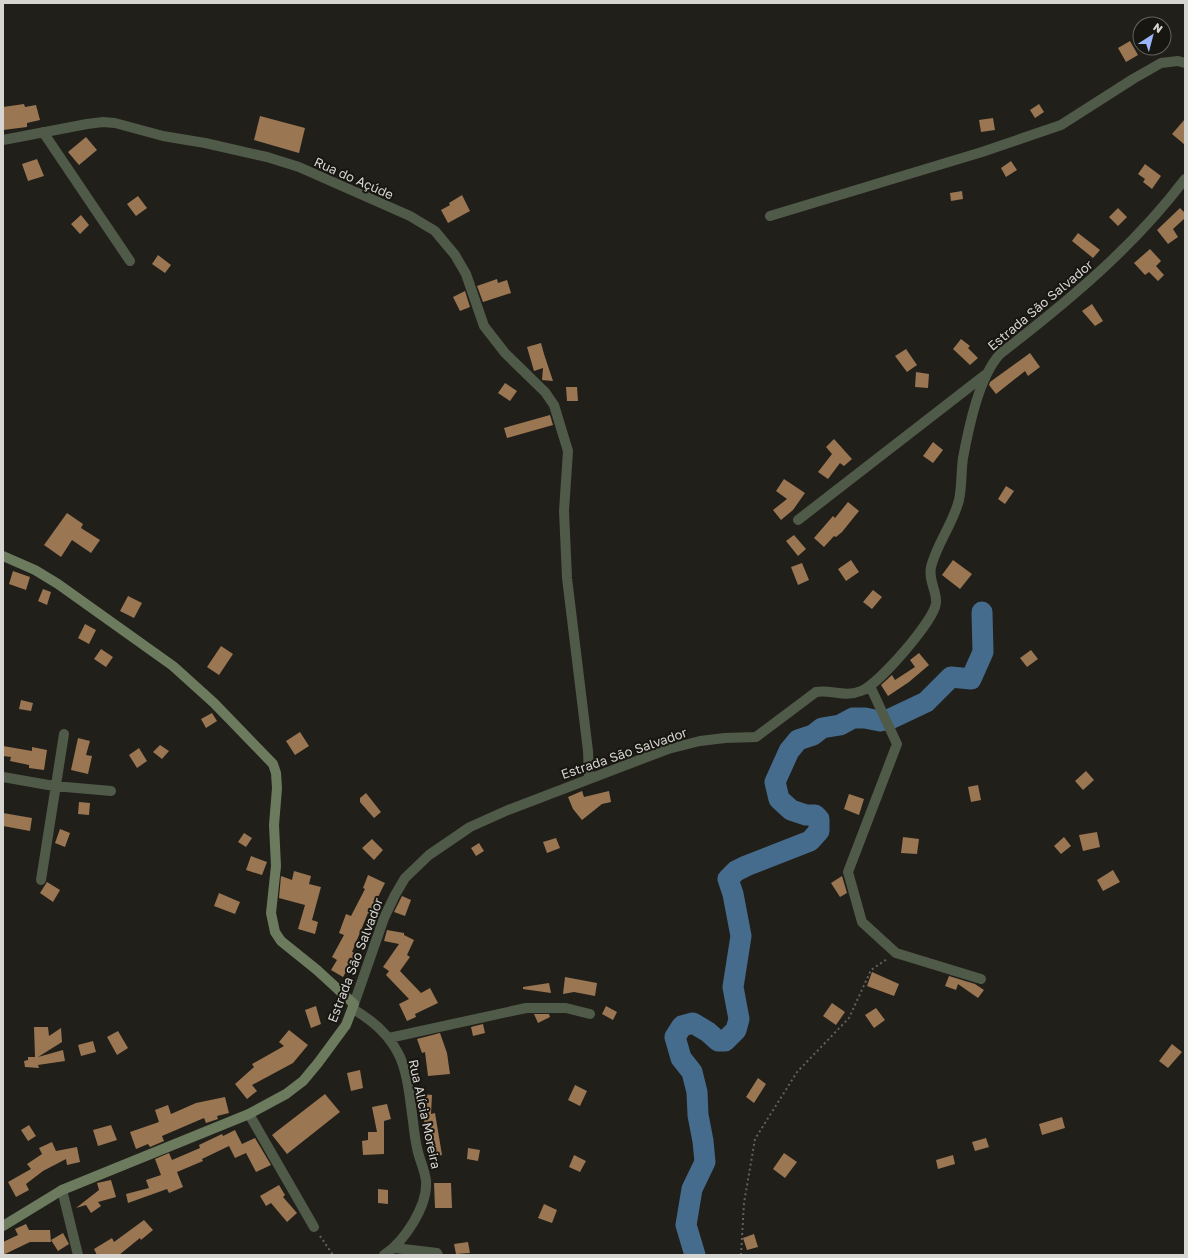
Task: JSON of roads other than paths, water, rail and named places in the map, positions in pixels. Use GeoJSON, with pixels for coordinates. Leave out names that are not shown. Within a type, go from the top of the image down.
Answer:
{"type":"FeatureCollection","features":[{"type":"Feature","properties":{"kind":"street"},"geometry":{"type":"LineString","coordinates":[[770,216],[982,152],[1061,125],[1161,63],[1178,61],[1185,63]]}},
{"type":"Feature","properties":{"kind":"street","name":"Rua do Açúde"},"geometry":{"type":"LineString","coordinates":[[3,140],[103,122],[115,123],[163,136],[205,142],[268,157],[299,167],[410,216],[435,231],[455,255],[466,274],[484,326],[505,353],[545,392],[554,405],[568,451],[564,511],[567,578],[588,751],[589,779]]}},
{"type":"Feature","properties":{"kind":"street"},"geometry":{"type":"LineString","coordinates":[[43,132],[130,261]]}},
{"type":"Feature","properties":{"kind":"street","name":"Estrada São Salvador"},"geometry":{"type":"LineString","coordinates":[[3,1226],[62,1190],[250,1114],[286,1094],[303,1081],[346,1025],[384,918],[405,878],[429,855],[470,828],[508,810],[668,750],[700,741],[725,738],[756,738],[816,692],[848,695],[870,686],[882,677],[932,614],[936,603],[935,595],[931,586],[931,570],[934,555],[959,501],[963,459],[985,375],[1000,354],[1094,278],[1141,229],[1185,179]]}},
{"type":"Feature","properties":{"kind":"street"},"geometry":{"type":"LineString","coordinates":[[798,520],[985,375]]}},
{"type":"Feature","properties":{"kind":"street"},"geometry":{"type":"LineString","coordinates":[[3,556],[35,570],[58,584],[173,666],[214,703],[273,764],[276,773],[277,788],[274,825],[276,866],[271,913],[274,932],[281,941],[317,970],[354,1006]]}},
{"type":"Feature","properties":{"kind":"street"},"geometry":{"type":"LineString","coordinates":[[870,686],[897,744],[848,872],[862,922],[896,953],[981,980]]}},
{"type":"Feature","properties":{"kind":"street"},"geometry":{"type":"LineString","coordinates":[[41,880],[54,786],[64,734]]}},
{"type":"Feature","properties":{"kind":"street"},"geometry":{"type":"LineString","coordinates":[[3,777],[54,786],[111,791]]}},
{"type":"Feature","properties":{"kind":"street","name":"Rua Alícia Moreira"},"geometry":{"type":"LineString","coordinates":[[354,1006],[372,1020],[389,1038],[399,1054],[408,1087],[417,1148],[426,1181],[422,1202],[412,1225],[395,1248],[384,1255]]}},
{"type":"Feature","properties":{"kind":"street"},"geometry":{"type":"LineString","coordinates":[[389,1038],[526,1008],[566,1008],[590,1014]]}},
{"type":"Feature","properties":{"kind":"street"},"geometry":{"type":"LineString","coordinates":[[250,1114],[314,1226]]}},
{"type":"Feature","properties":{"kind":"street"},"geometry":{"type":"LineString","coordinates":[[62,1190],[78,1255]]}},
{"type":"Feature","properties":{"kind":"street"},"geometry":{"type":"LineString","coordinates":[[395,1248],[437,1253],[438,1255]]}},
{"type":"Feature","properties":{"kind":"waterway"},"geometry":{"type":"LineString","coordinates":[[695,1255],[686,1225],[692,1189],[705,1162],[698,1115],[697,1092],[692,1072],[681,1058],[675,1037],[682,1026],[693,1023],[708,1032],[718,1041],[725,1041],[736,1030],[739,1019],[733,987],[741,936],[733,894],[728,879],[736,871],[746,866],[810,841],[819,831],[819,819],[815,815],[806,815],[791,810],[779,799],[775,782],[789,751],[798,740],[813,735],[822,728],[840,725],[853,718],[865,718],[880,721],[890,719],[926,702],[951,677],[971,679],[983,652],[982,612]]}}]}
